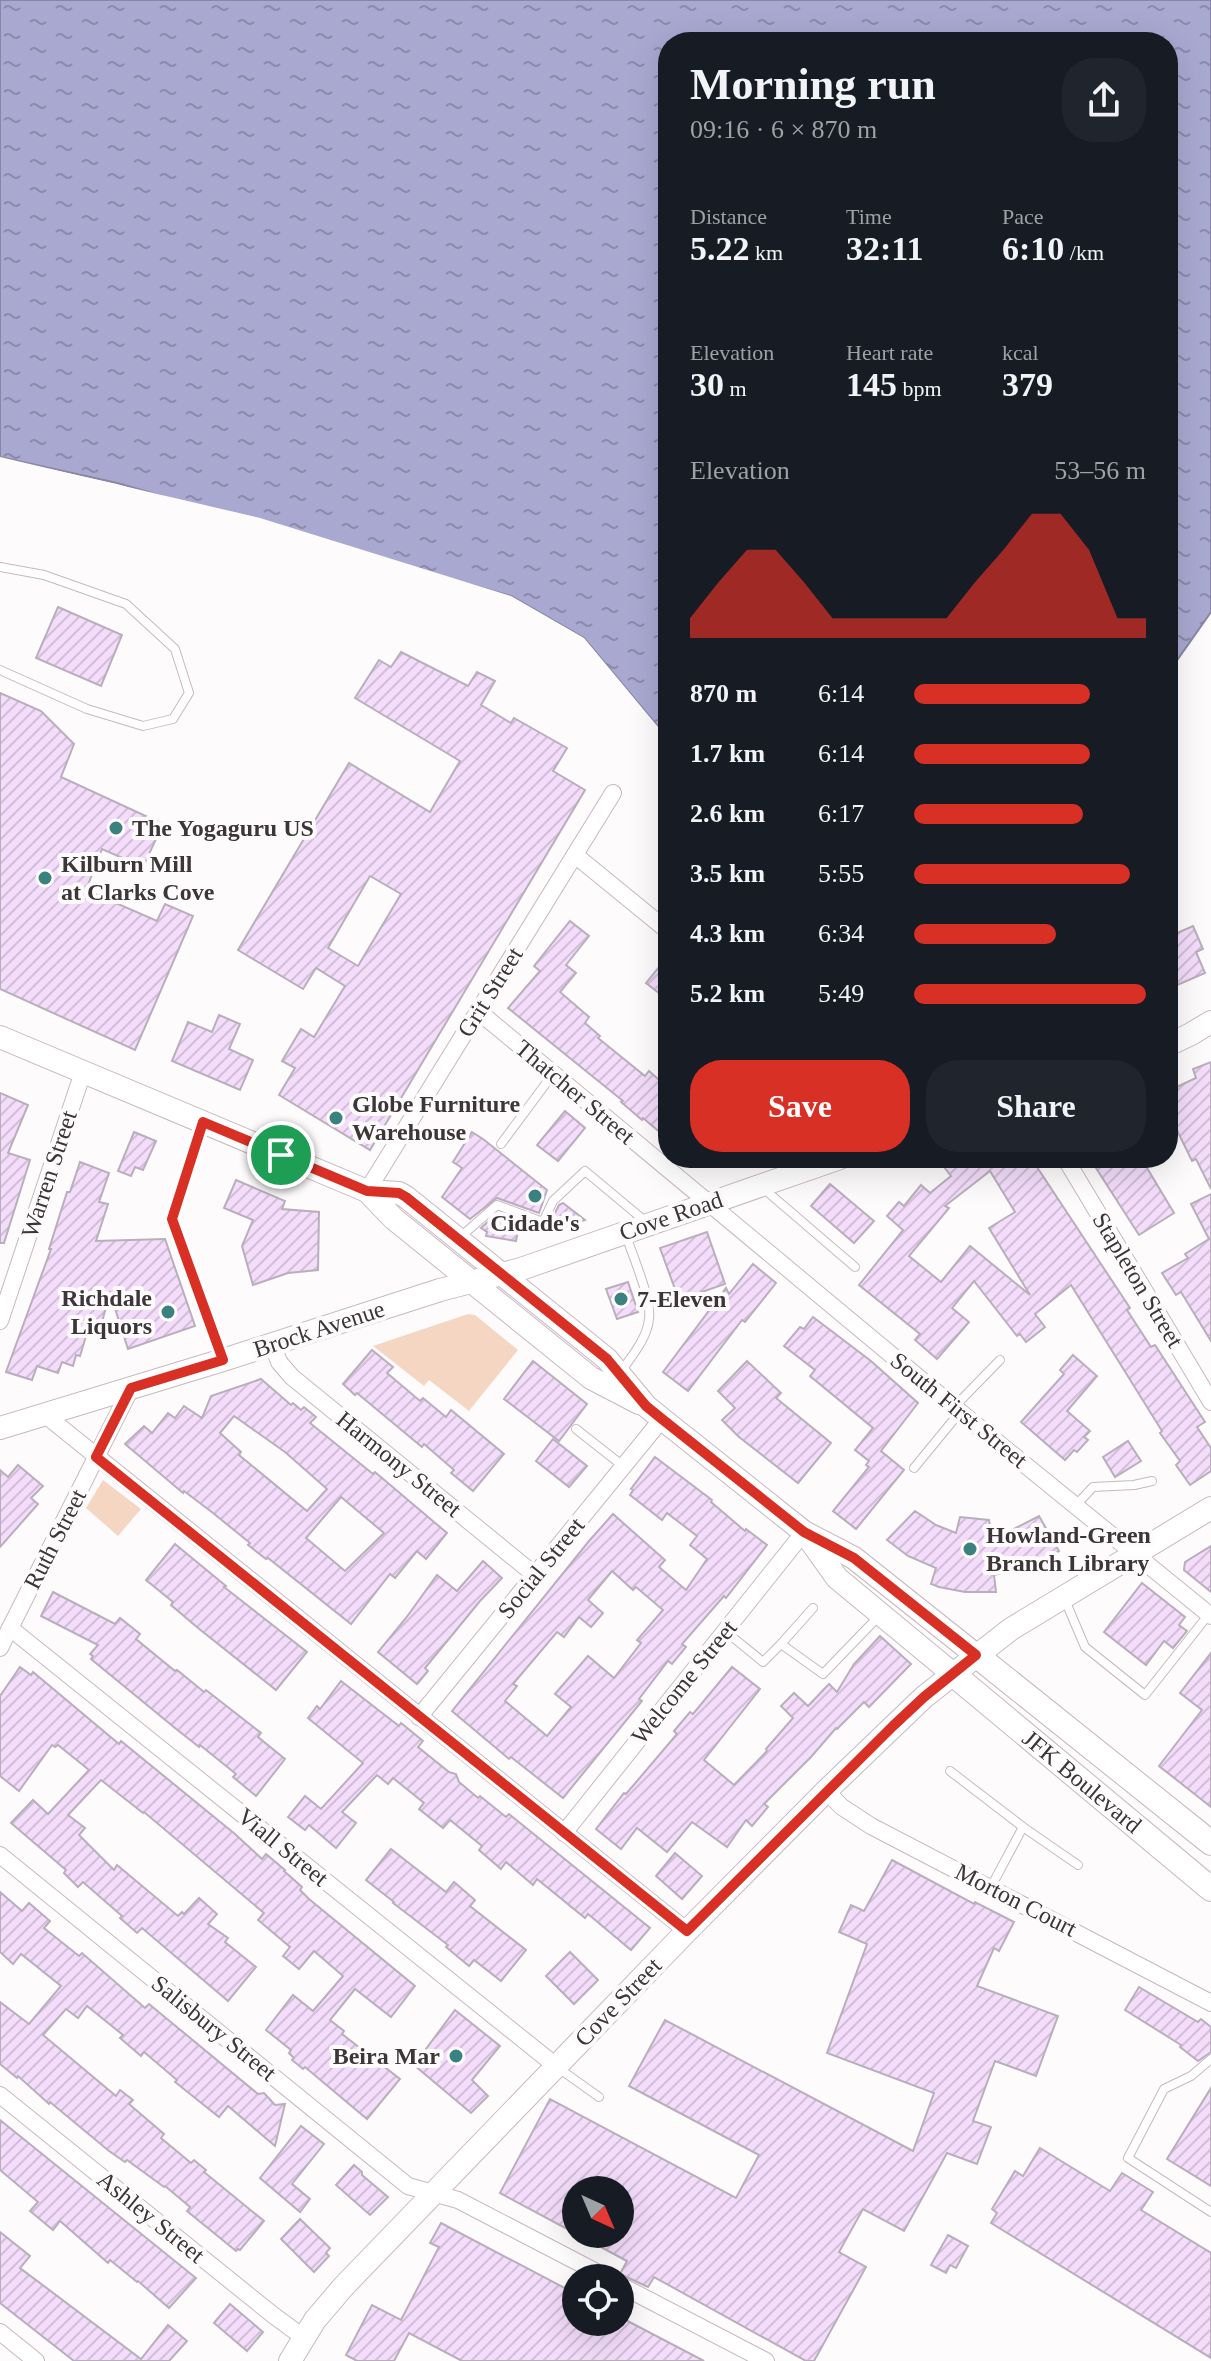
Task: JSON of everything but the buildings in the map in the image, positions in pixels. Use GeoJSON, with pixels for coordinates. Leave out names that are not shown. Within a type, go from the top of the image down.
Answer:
{"type":"FeatureCollection","features":[{"type":"Feature","properties":{"kind":"main road"},"geometry":{"type":"LineString","coordinates":[[1178,1040],[1211,1022]]}},
{"type":"Feature","properties":{"kind":"main road"},"geometry":{"type":"LineString","coordinates":[[0,1037],[367,1191],[399,1193],[607,1359],[654,1413]]}},
{"type":"Feature","properties":{"kind":"main road","name":"Cove Road"},"geometry":{"type":"LineString","coordinates":[[501,1273],[521,1269],[811,1168]]}},
{"type":"Feature","properties":{"kind":"main road"},"geometry":{"type":"LineString","coordinates":[[367,1191],[387,1214],[591,1378],[654,1413],[804,1532],[854,1558],[976,1655]]}},
{"type":"Feature","properties":{"kind":"main road","name":"Brock Avenue"},"geometry":{"type":"LineString","coordinates":[[0,1428],[501,1273]]}},
{"type":"Feature","properties":{"kind":"main road","name":"Cove Street"},"geometry":{"type":"LineString","coordinates":[[290,2361],[303,2337],[344,2286],[687,1931],[924,1697],[1011,1629],[1211,1508]]}},
{"type":"Feature","properties":{"kind":"main road"},"geometry":{"type":"LineString","coordinates":[[804,1532],[837,1578],[953,1674]]}},
{"type":"Feature","properties":{"kind":"main road","name":"JFK Boulevard"},"geometry":{"type":"LineString","coordinates":[[976,1655],[1211,1843]]}},
{"type":"Feature","properties":{"kind":"main road","name":"JFK Boulevard"},"geometry":{"type":"LineString","coordinates":[[953,1674],[1211,1889]]}},
{"type":"Feature","properties":{"kind":"street","name":"Grit Street"},"geometry":{"type":"LineString","coordinates":[[367,1191],[613,793]]}},
{"type":"Feature","properties":{"kind":"street"},"geometry":{"type":"LineString","coordinates":[[575,855],[658,923]]}},
{"type":"Feature","properties":{"kind":"street","name":"Thatcher Street"},"geometry":{"type":"LineString","coordinates":[[478,1011],[658,1161]]}},
{"type":"Feature","properties":{"kind":"street","name":"Warren Street"},"geometry":{"type":"LineString","coordinates":[[0,1321],[83,1072]]}},
{"type":"Feature","properties":{"kind":"street","name":"Thatcher Street"},"geometry":{"type":"LineString","coordinates":[[666,1168],[708,1203]]}},
{"type":"Feature","properties":{"kind":"street","name":"Stapleton Street"},"geometry":{"type":"LineString","coordinates":[[1071,1168],[1211,1402]]}},
{"type":"Feature","properties":{"kind":"street","name":"South First Street"},"geometry":{"type":"LineString","coordinates":[[708,1203],[1210,1615]]}},
{"type":"Feature","properties":{"kind":"street","name":"Harmony Street"},"geometry":{"type":"LineString","coordinates":[[273,1345],[279,1362],[292,1377],[535,1575]]}},
{"type":"Feature","properties":{"kind":"street","name":"Ruth Street"},"geometry":{"type":"LineString","coordinates":[[0,1648],[131,1388]]}},
{"type":"Feature","properties":{"kind":"street","name":"Social Street"},"geometry":{"type":"LineString","coordinates":[[419,1717],[623,1466],[654,1413]]}},
{"type":"Feature","properties":{"kind":"street"},"geometry":{"type":"LineString","coordinates":[[44,1414],[687,1931]]}},
{"type":"Feature","properties":{"kind":"street","name":"Welcome Street"},"geometry":{"type":"LineString","coordinates":[[564,1833],[804,1532]]}},
{"type":"Feature","properties":{"kind":"street","name":"Viall Street"},"geometry":{"type":"LineString","coordinates":[[10,1628],[556,2066]]}},
{"type":"Feature","properties":{"kind":"street","name":"Morton Court"},"geometry":{"type":"LineString","coordinates":[[826,1791],[842,1807],[871,1826],[1211,2003]]}},
{"type":"Feature","properties":{"kind":"street","name":"Salisbury Street"},"geometry":{"type":"LineString","coordinates":[[0,1855],[408,2186],[458,2200],[581,2264]]}},
{"type":"Feature","properties":{"kind":"street","name":"Ashley Street"},"geometry":{"type":"LineString","coordinates":[[0,2095],[303,2337]]}},
{"type":"Feature","properties":{"kind":"street"},"geometry":{"type":"LineString","coordinates":[[634,2292],[766,2361]]}},
{"type":"Feature","properties":{"kind":"street"},"geometry":{"type":"LineString","coordinates":[[0,2332],[36,2361]]}},
{"type":"Feature","properties":{"kind":"lane"},"geometry":{"type":"LineString","coordinates":[[0,567],[44,575],[126,604],[175,649],[189,693],[173,719],[143,726],[87,709],[0,670]]}},
{"type":"Feature","properties":{"kind":"lane"},"geometry":{"type":"LineString","coordinates":[[501,1144],[553,1074]]}},
{"type":"Feature","properties":{"kind":"lane"},"geometry":{"type":"LineString","coordinates":[[203,1122],[172,1219],[223,1360]]}},
{"type":"Feature","properties":{"kind":"lane"},"geometry":{"type":"LineString","coordinates":[[458,1239],[497,1205],[543,1222],[553,1201],[585,1171],[649,1224]]}},
{"type":"Feature","properties":{"kind":"lane"},"geometry":{"type":"LineString","coordinates":[[760,1186],[855,1267]]}},
{"type":"Feature","properties":{"kind":"lane"},"geometry":{"type":"LineString","coordinates":[[619,1374],[640,1343],[650,1315],[649,1303],[625,1232]]}},
{"type":"Feature","properties":{"kind":"lane"},"geometry":{"type":"LineString","coordinates":[[914,1468],[957,1409],[1000,1360]]}},
{"type":"Feature","properties":{"kind":"lane"},"geometry":{"type":"LineString","coordinates":[[576,1429],[623,1466]]}},
{"type":"Feature","properties":{"kind":"lane"},"geometry":{"type":"LineString","coordinates":[[1076,1505],[1093,1487],[1152,1481]]}},
{"type":"Feature","properties":{"kind":"lane"},"geometry":{"type":"LineString","coordinates":[[1063,1596],[1085,1647],[1145,1695],[1210,1615]]}},
{"type":"Feature","properties":{"kind":"lane"},"geometry":{"type":"LineString","coordinates":[[725,1631],[763,1662],[813,1608]]}},
{"type":"Feature","properties":{"kind":"lane"},"geometry":{"type":"LineString","coordinates":[[781,1644],[823,1674],[881,1613]]}},
{"type":"Feature","properties":{"kind":"lane"},"geometry":{"type":"LineString","coordinates":[[950,1771],[1078,1865]]}},
{"type":"Feature","properties":{"kind":"lane"},"geometry":{"type":"LineString","coordinates":[[991,1887],[1023,1827]]}},
{"type":"Feature","properties":{"kind":"lane"},"geometry":{"type":"LineString","coordinates":[[1211,2059],[1191,2076],[1164,2089],[1128,2158],[1211,2212]]}},
{"type":"Feature","properties":{"kind":"lane"},"geometry":{"type":"LineString","coordinates":[[556,2066],[599,2097]]}},
{"type":"Feature","properties":{"kind":"shaded area"},"geometry":{"type":"Polygon","coordinates":[[[468,1314],[475,1315],[518,1350],[469,1411],[429,1380],[424,1386],[373,1346],[468,1314]]]}},
{"type":"Feature","properties":{"kind":"shaded area"},"geometry":{"type":"Polygon","coordinates":[[[103,1480],[141,1509],[118,1536],[86,1508],[103,1480]]]}},
{"type":"Feature","properties":{"kind":"water"},"geometry":{"type":"Polygon","coordinates":[[[0,0],[1211,0],[1211,612],[1178,659],[1178,32],[658,32],[658,727],[584,638],[511,596],[117,483],[0,457],[0,0]]]}},
{"type":"Feature","properties":{"kind":"pier"},"geometry":{"type":"Polygon","coordinates":[[[0,457],[260,518],[511,596],[584,638],[658,727],[658,731],[581,641],[509,600],[116,487],[0,461],[0,457]]]}},
{"type":"Feature","properties":{"kind":"place","name":"The Yogaguru US"},"geometry":{"type":"Point","coordinates":[116,828]}},
{"type":"Feature","properties":{"kind":"place","name":"Kilburn Mill at Clarks Cove"},"geometry":{"type":"Point","coordinates":[45,878]}},
{"type":"Feature","properties":{"kind":"place","name":"Globe Furniture Warehouse"},"geometry":{"type":"Point","coordinates":[336,1118]}},
{"type":"Feature","properties":{"kind":"place","name":"Cidade's"},"geometry":{"type":"Point","coordinates":[535,1196]}},
{"type":"Feature","properties":{"kind":"place","name":"7-Eleven"},"geometry":{"type":"Point","coordinates":[621,1299]}},
{"type":"Feature","properties":{"kind":"place","name":"Richdale Liquors"},"geometry":{"type":"Point","coordinates":[168,1312]}},
{"type":"Feature","properties":{"kind":"place","name":"Howland-Green Branch Library"},"geometry":{"type":"Point","coordinates":[970,1549]}},
{"type":"Feature","properties":{"kind":"place","name":"Beira Mar"},"geometry":{"type":"Point","coordinates":[456,2056]}},
{"type":"Feature","properties":{"kind":"route"},"geometry":{"type":"LineString","coordinates":[[203,1122],[281,1155],[367,1191],[399,1193],[413,1202],[607,1359],[646,1406],[662,1419],[804,1532],[854,1558],[976,1655],[893,1726],[687,1931],[96,1457],[131,1388],[223,1360],[172,1219],[203,1122]]}}]}
